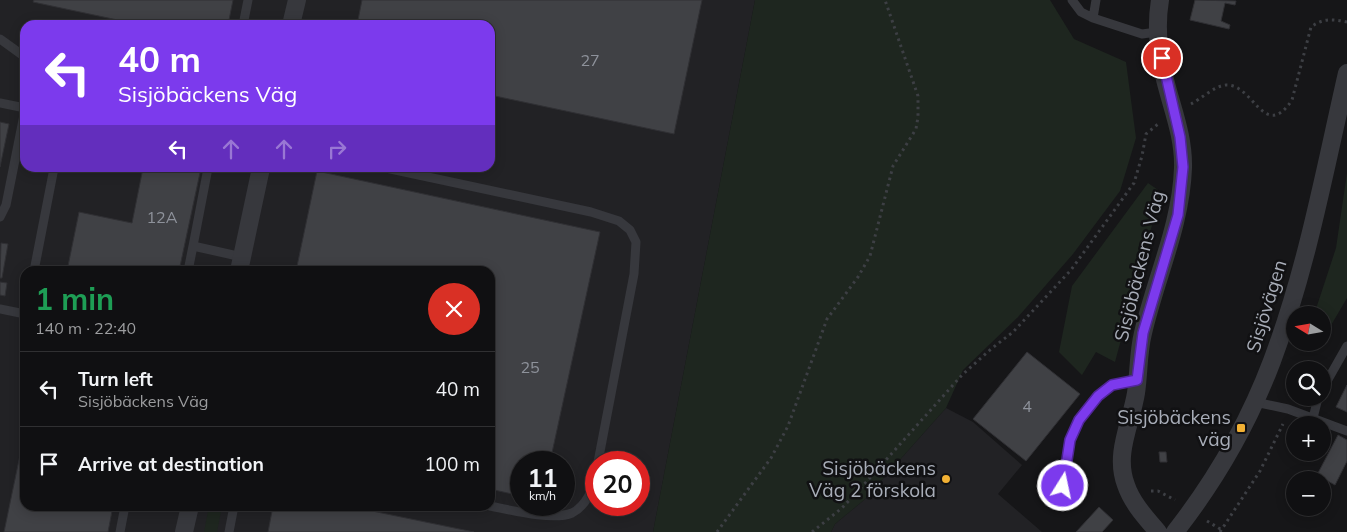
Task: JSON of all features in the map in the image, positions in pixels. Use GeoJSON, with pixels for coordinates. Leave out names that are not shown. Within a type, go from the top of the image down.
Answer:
{"type":"FeatureCollection","features":[{"type":"Feature","properties":{"kind":"street"},"geometry":{"type":"LineString","coordinates":[[292,20],[297,0]]}},
{"type":"Feature","properties":{"kind":"street","name":"Sisjöbäckens Väg"},"geometry":{"type":"LineString","coordinates":[[1158,532],[1133,501],[1125,484],[1122,466],[1123,442],[1136,392],[1143,333],[1178,215],[1183,167],[1180,137],[1164,72],[1157,32],[1160,0]]}},
{"type":"Feature","properties":{"kind":"street","name":"Sisjövägen"},"geometry":{"type":"LineString","coordinates":[[1175,532],[1192,511],[1227,454],[1255,402],[1271,363],[1290,306],[1312,226],[1347,72]]}},
{"type":"Feature","properties":{"kind":"street"},"geometry":{"type":"LineString","coordinates":[[241,264],[260,172]]}},
{"type":"Feature","properties":{"kind":"street"},"geometry":{"type":"LineString","coordinates":[[184,532],[189,511]]}},
{"type":"Feature","properties":{"kind":"lane"},"geometry":{"type":"LineString","coordinates":[[244,20],[248,0]]}},
{"type":"Feature","properties":{"kind":"lane"},"geometry":{"type":"LineString","coordinates":[[1072,0],[1081,12],[1093,18],[1142,34],[1157,32]]}},
{"type":"Feature","properties":{"kind":"lane"},"geometry":{"type":"LineString","coordinates":[[1093,18],[1096,0]]}},
{"type":"Feature","properties":{"kind":"lane"},"geometry":{"type":"LineString","coordinates":[[0,39],[20,53]]}},
{"type":"Feature","properties":{"kind":"lane"},"geometry":{"type":"LineString","coordinates":[[0,103],[20,108]]}},
{"type":"Feature","properties":{"kind":"lane"},"geometry":{"type":"LineString","coordinates":[[0,217],[6,204],[20,134]]}},
{"type":"Feature","properties":{"kind":"lane"},"geometry":{"type":"LineString","coordinates":[[35,266],[53,172]]}},
{"type":"Feature","properties":{"kind":"lane"},"geometry":{"type":"LineString","coordinates":[[189,266],[207,172]]}},
{"type":"Feature","properties":{"kind":"lane"},"geometry":{"type":"LineString","coordinates":[[405,172],[591,212],[619,221],[630,230],[636,242],[634,274],[600,451]]}},
{"type":"Feature","properties":{"kind":"lane"},"geometry":{"type":"LineString","coordinates":[[193,246],[241,264]]}},
{"type":"Feature","properties":{"kind":"lane"},"geometry":{"type":"LineString","coordinates":[[0,309],[20,313]]}},
{"type":"Feature","properties":{"kind":"lane"},"geometry":{"type":"LineString","coordinates":[[1331,374],[1347,346]]}},
{"type":"Feature","properties":{"kind":"lane"},"geometry":{"type":"LineString","coordinates":[[1060,504],[1070,440],[1079,420],[1098,396],[1112,385],[1137,380]]}},
{"type":"Feature","properties":{"kind":"lane"},"geometry":{"type":"LineString","coordinates":[[1255,402],[1288,409],[1307,416]]}},
{"type":"Feature","properties":{"kind":"lane"},"geometry":{"type":"LineString","coordinates":[[1331,425],[1347,431]]}},
{"type":"Feature","properties":{"kind":"lane"},"geometry":{"type":"LineString","coordinates":[[495,507],[556,516],[572,513],[585,500]]}},
{"type":"Feature","properties":{"kind":"lane"},"geometry":{"type":"LineString","coordinates":[[120,532],[124,511]]}},
{"type":"Feature","properties":{"kind":"lane"},"geometry":{"type":"LineString","coordinates":[[228,532],[233,511]]}},
{"type":"Feature","properties":{"kind":"path"},"geometry":{"type":"LineString","coordinates":[[717,532],[771,458],[788,426],[827,320],[858,277],[870,256],[893,166],[916,129],[918,96],[885,0]]}},
{"type":"Feature","properties":{"kind":"path"},"geometry":{"type":"LineString","coordinates":[[812,532],[853,496],[962,375],[1013,332],[1071,270],[1134,183],[1146,134],[1153,127],[1212,90],[1226,85],[1239,89],[1258,109],[1269,116],[1278,115],[1286,109],[1292,100],[1311,27],[1320,20],[1331,19],[1347,22]]}},
{"type":"Feature","properties":{"kind":"path"},"geometry":{"type":"LineString","coordinates":[[1220,532],[1260,471],[1282,428],[1288,406]]}},
{"type":"Feature","properties":{"kind":"shaded area"},"geometry":{"type":"Polygon","coordinates":[[[0,0],[755,0],[653,532],[0,532],[0,0]]]}},
{"type":"Feature","properties":{"kind":"shaded area"},"geometry":{"type":"Polygon","coordinates":[[[755,0],[1050,0],[1074,39],[1126,62],[1136,138],[1120,191],[1073,254],[1018,317],[963,370],[946,408],[864,500],[835,524],[831,532],[653,532],[755,0]]]}},
{"type":"Feature","properties":{"kind":"shaded area"},"geometry":{"type":"Polygon","coordinates":[[[1347,173],[1347,298],[1331,325],[1331,306],[1317,306],[1336,248],[1347,173]]]}},
{"type":"Feature","properties":{"kind":"shaded area"},"geometry":{"type":"Polygon","coordinates":[[[1148,183],[1161,192],[1115,362],[1096,352],[1082,375],[1059,352],[1072,286],[1148,183]]]}},
{"type":"Feature","properties":{"kind":"shaded area","name":"Sisjöbäckens Väg 2 förskola"},"geometry":{"type":"Polygon","coordinates":[[[946,408],[973,422],[1022,465],[998,494],[1042,532],[831,532],[835,524],[864,500],[946,408]]]}},
{"type":"Feature","properties":{"kind":"shaded area"},"geometry":{"type":"Polygon","coordinates":[[[208,511],[221,511],[217,532],[204,532],[208,511]]]}},
{"type":"Feature","properties":{"kind":"building"},"geometry":{"type":"Polygon","coordinates":[[[34,0],[233,0],[229,20],[118,20],[33,2],[34,0]]]}},
{"type":"Feature","properties":{"kind":"building"},"geometry":{"type":"Polygon","coordinates":[[[362,0],[702,0],[674,134],[495,96],[495,20],[358,20],[362,0]]]}},
{"type":"Feature","properties":{"kind":"building"},"geometry":{"type":"Polygon","coordinates":[[[1195,0],[1236,1],[1235,5],[1225,3],[1221,21],[1230,25],[1229,29],[1190,20],[1195,0]]]}},
{"type":"Feature","properties":{"kind":"building"},"geometry":{"type":"Polygon","coordinates":[[[0,122],[9,124],[0,167],[0,122]]]}},
{"type":"Feature","properties":{"kind":"building"},"geometry":{"type":"Polygon","coordinates":[[[142,172],[200,172],[180,266],[68,266],[79,212],[132,223],[142,172]]]}},
{"type":"Feature","properties":{"kind":"building"},"geometry":{"type":"Polygon","coordinates":[[[317,172],[600,232],[552,451],[510,451],[510,494],[495,490],[495,266],[297,266],[317,172]]]}},
{"type":"Feature","properties":{"kind":"building"},"geometry":{"type":"Polygon","coordinates":[[[1,243],[8,244],[2,278],[0,278],[1,243]]]}},
{"type":"Feature","properties":{"kind":"building"},"geometry":{"type":"Polygon","coordinates":[[[0,282],[7,283],[5,296],[0,295],[0,282]]]}},
{"type":"Feature","properties":{"kind":"building"},"geometry":{"type":"Polygon","coordinates":[[[1027,352],[1080,394],[1026,461],[973,419],[1027,352]]]}},
{"type":"Feature","properties":{"kind":"building"},"geometry":{"type":"Polygon","coordinates":[[[1347,385],[1347,412],[1336,407],[1347,385]]]}},
{"type":"Feature","properties":{"kind":"building"},"geometry":{"type":"Polygon","coordinates":[[[1338,435],[1347,440],[1347,461],[1335,485],[1331,483],[1331,471],[1319,471],[1324,461],[1331,461],[1331,448],[1338,435]]]}},
{"type":"Feature","properties":{"kind":"building"},"geometry":{"type":"Polygon","coordinates":[[[1159,452],[1166,452],[1167,462],[1160,462],[1159,452]]]}},
{"type":"Feature","properties":{"kind":"building"},"geometry":{"type":"Polygon","coordinates":[[[20,455],[20,511],[112,511],[108,532],[4,532],[20,455]]]}},
{"type":"Feature","properties":{"kind":"building"},"geometry":{"type":"Polygon","coordinates":[[[1099,507],[1113,520],[1102,532],[1076,532],[1099,507]]]}},
{"type":"Feature","properties":{"kind":"building"},"geometry":{"type":"Polygon","coordinates":[[[272,511],[372,511],[474,532],[268,532],[272,511]]]}},
{"type":"Feature","properties":{"kind":"place","name":"Sisjöbäckens väg"},"geometry":{"type":"Point","coordinates":[1241,428]}},
{"type":"Feature","properties":{"kind":"place","name":"Sisjöbäckens Väg 2 förskola"},"geometry":{"type":"Point","coordinates":[946,479]}},
{"type":"Feature","properties":{"kind":"route"},"geometry":{"type":"LineString","coordinates":[[1063,486],[1070,440],[1079,420],[1098,396],[1112,385],[1137,380],[1143,333],[1178,215],[1183,167],[1180,137],[1162,58]]}}]}
